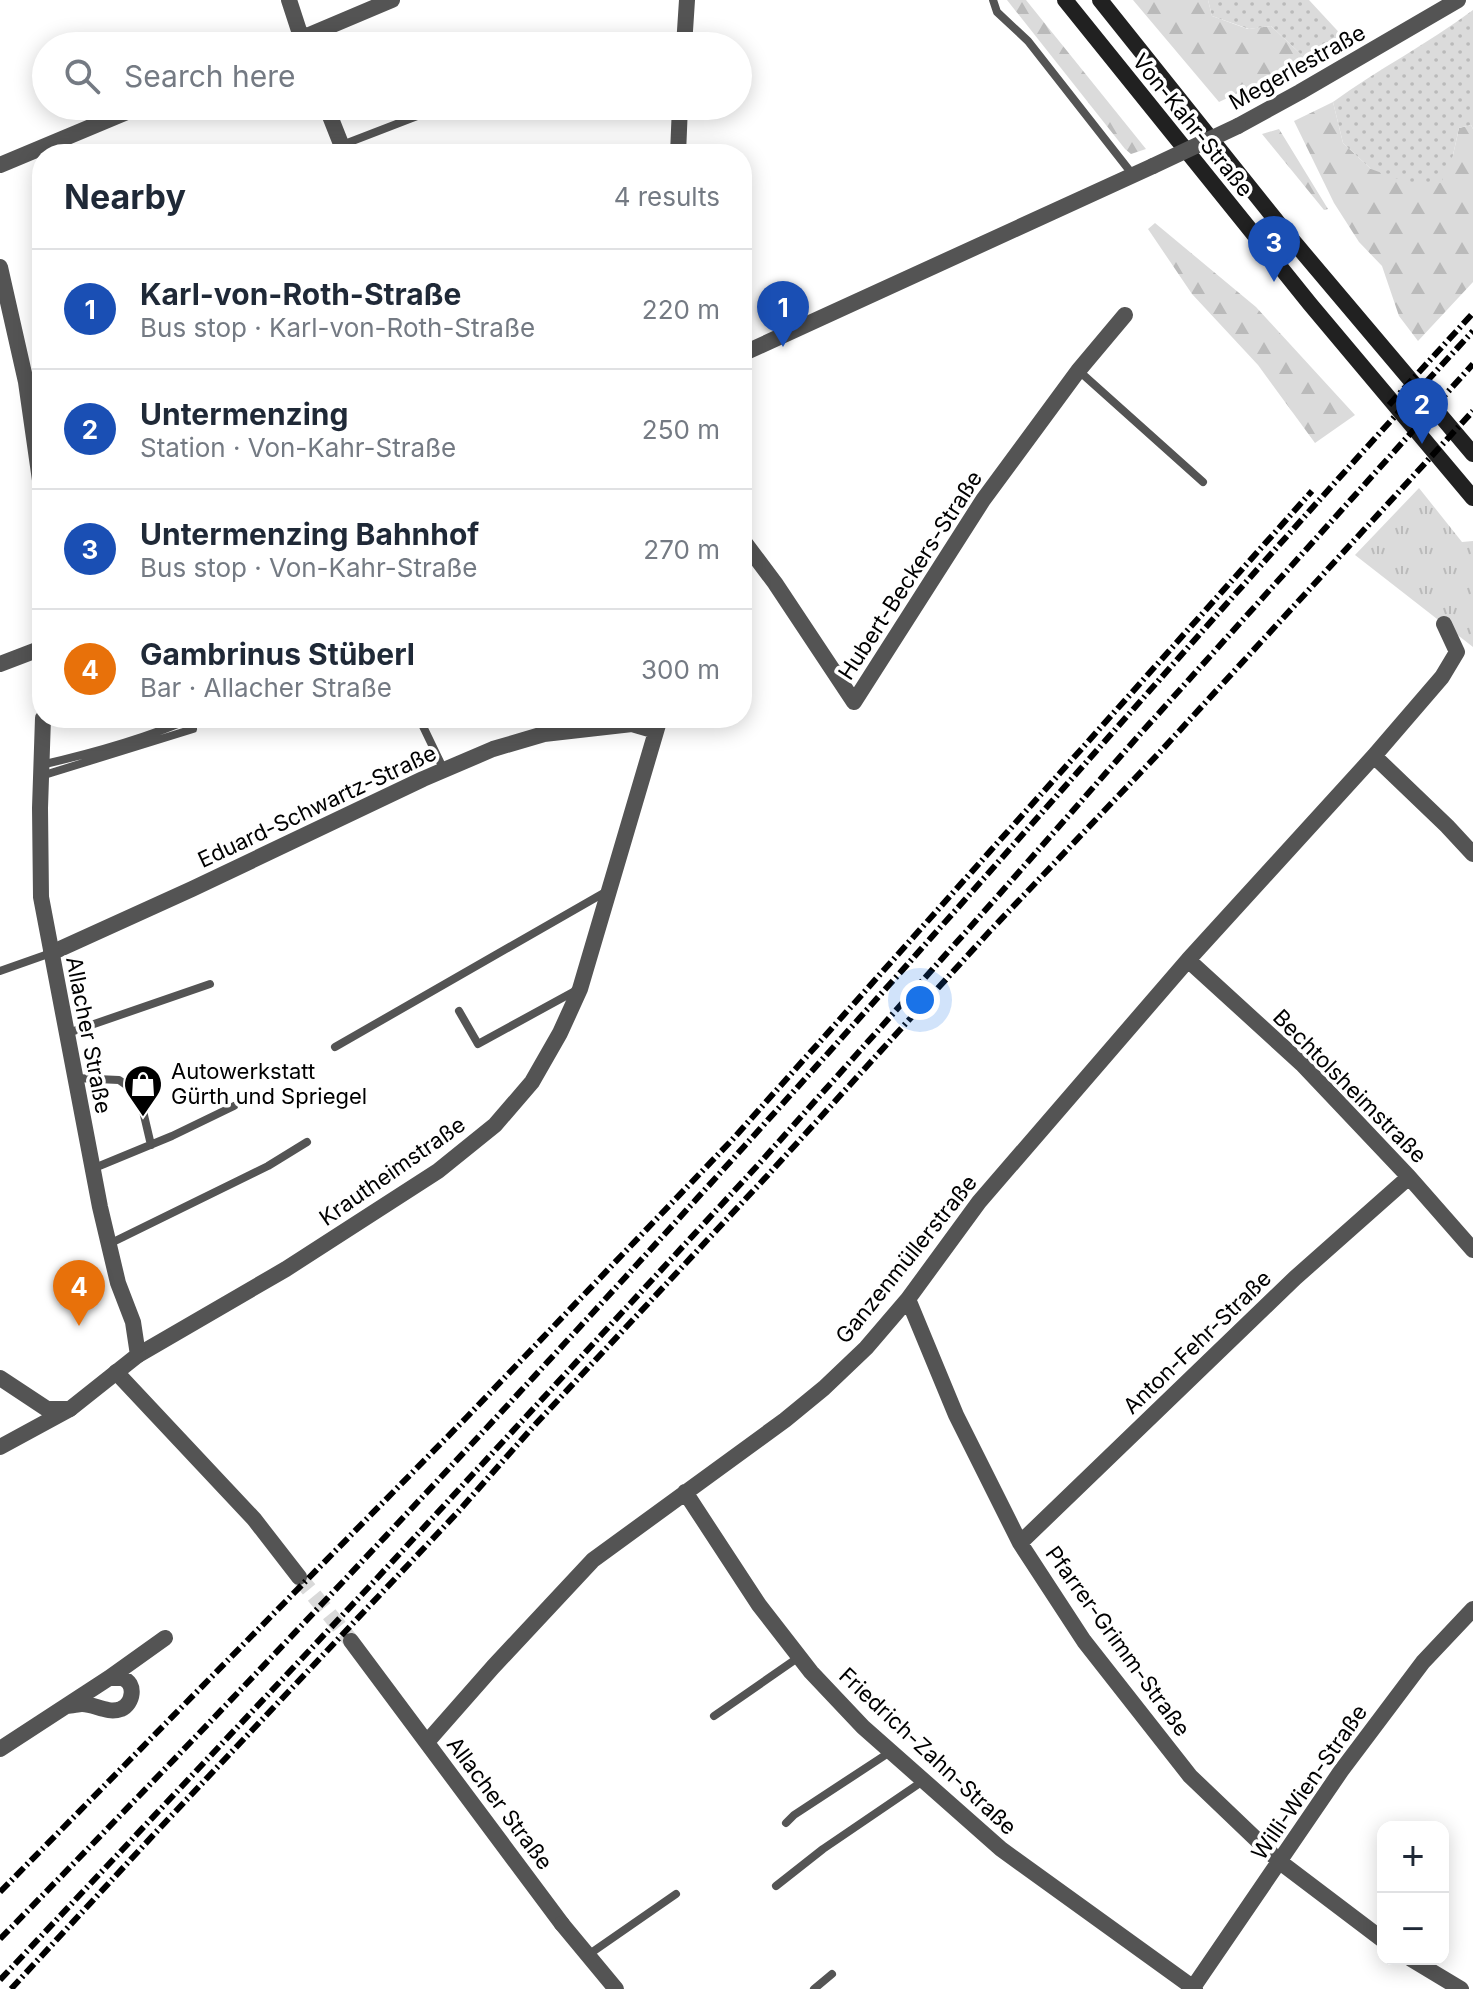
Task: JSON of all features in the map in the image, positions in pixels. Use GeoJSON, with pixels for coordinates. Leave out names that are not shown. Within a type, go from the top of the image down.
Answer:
{"type":"FeatureCollection","features":[{"type":"Feature","properties":{"kind":"main road","name":"Von-Kahr-Straße"},"geometry":{"type":"LineString","coordinates":[[1065,0],[1310,304],[1473,498]]}},
{"type":"Feature","properties":{"kind":"main road","name":"Von-Kahr-Straße"},"geometry":{"type":"LineString","coordinates":[[1100,0],[1283,229],[1473,454]]}},
{"type":"Feature","properties":{"kind":"street"},"geometry":{"type":"LineString","coordinates":[[289,0],[299,32]]}},
{"type":"Feature","properties":{"kind":"street"},"geometry":{"type":"LineString","coordinates":[[323,32],[392,0]]}},
{"type":"Feature","properties":{"kind":"street"},"geometry":{"type":"LineString","coordinates":[[685,32],[687,0]]}},
{"type":"Feature","properties":{"kind":"street","name":"Megerlestraße"},"geometry":{"type":"LineString","coordinates":[[752,349],[1238,126],[1458,0]]}},
{"type":"Feature","properties":{"kind":"street"},"geometry":{"type":"LineString","coordinates":[[50,144],[108,120]]}},
{"type":"Feature","properties":{"kind":"street"},"geometry":{"type":"LineString","coordinates":[[331,120],[341,144]]}},
{"type":"Feature","properties":{"kind":"street"},"geometry":{"type":"LineString","coordinates":[[678,144],[679,120]]}},
{"type":"Feature","properties":{"kind":"street"},"geometry":{"type":"LineString","coordinates":[[0,165],[32,152]]}},
{"type":"Feature","properties":{"kind":"street"},"geometry":{"type":"LineString","coordinates":[[0,267],[26,382],[32,424]]}},
{"type":"Feature","properties":{"kind":"street","name":"Hubert-Beckers-Straße"},"geometry":{"type":"LineString","coordinates":[[752,553],[854,702],[983,500],[1078,371],[1125,315]]}},
{"type":"Feature","properties":{"kind":"street","name":"Ganzenmüllerstraße"},"geometry":{"type":"LineString","coordinates":[[427,1742],[593,1560],[785,1420],[866,1348],[908,1299],[979,1202],[1188,960],[1442,677],[1457,652],[1444,624]]}},
{"type":"Feature","properties":{"kind":"street"},"geometry":{"type":"LineString","coordinates":[[0,664],[32,652]]}},
{"type":"Feature","properties":{"kind":"street","name":"Allacher Straße"},"geometry":{"type":"LineString","coordinates":[[43,728],[41,897],[92,1169],[118,1283],[133,1322],[138,1355]]}},
{"type":"Feature","properties":{"kind":"street","name":"Eduard-Schwartz-Straße"},"geometry":{"type":"LineString","coordinates":[[51,953],[493,749],[544,734],[597,728]]}},
{"type":"Feature","properties":{"kind":"street","name":"Krautheimstraße"},"geometry":{"type":"LineString","coordinates":[[0,1447],[70,1409],[138,1355],[286,1269],[438,1171],[495,1125],[532,1082],[560,1033],[580,989],[657,728]]}},
{"type":"Feature","properties":{"kind":"street"},"geometry":{"type":"LineString","coordinates":[[1374,756],[1473,854]]}},
{"type":"Feature","properties":{"kind":"street","name":"Bechtolsheimstraße"},"geometry":{"type":"LineString","coordinates":[[1188,960],[1302,1064],[1473,1250]]}},
{"type":"Feature","properties":{"kind":"street","name":"Anton-Fehr-Straße"},"geometry":{"type":"LineString","coordinates":[[1020,1543],[1284,1288],[1409,1177]]}},
{"type":"Feature","properties":{"kind":"street","name":"Pfarrer-Grimm-Straße"},"geometry":{"type":"LineString","coordinates":[[908,1299],[956,1415],[1020,1543],[1084,1641],[1190,1776],[1280,1862],[1377,1935]]}},
{"type":"Feature","properties":{"kind":"street"},"geometry":{"type":"LineString","coordinates":[[116,1372],[254,1519],[299,1577]]}},
{"type":"Feature","properties":{"kind":"street"},"geometry":{"type":"LineString","coordinates":[[0,1378],[47,1409],[70,1409]]}},
{"type":"Feature","properties":{"kind":"street","name":"Friedrich-Zahn-Straße"},"geometry":{"type":"LineString","coordinates":[[685,1492],[759,1605],[799,1657],[863,1727],[1001,1849],[1193,1989]]}},
{"type":"Feature","properties":{"kind":"street","name":"Willi-Wien-Straße"},"geometry":{"type":"LineString","coordinates":[[1193,1989],[1341,1771],[1423,1662],[1473,1609]]}},
{"type":"Feature","properties":{"kind":"street"},"geometry":{"type":"LineString","coordinates":[[0,1749],[165,1638]]}},
{"type":"Feature","properties":{"kind":"street","name":"Allacher Straße"},"geometry":{"type":"LineString","coordinates":[[351,1641],[562,1924],[616,1989]]}},
{"type":"Feature","properties":{"kind":"street"},"geometry":{"type":"LineString","coordinates":[[56,1712],[83,1704],[108,1710],[126,1707],[131,1700],[129,1683],[122,1678],[109,1678]]}},
{"type":"Feature","properties":{"kind":"street"},"geometry":{"type":"LineString","coordinates":[[1421,1965],[1461,1989]]}},
{"type":"Feature","properties":{"kind":"lane"},"geometry":{"type":"LineString","coordinates":[[993,0],[997,12],[1028,41],[1133,175]]}},
{"type":"Feature","properties":{"kind":"lane"},"geometry":{"type":"LineString","coordinates":[[357,144],[411,120]]}},
{"type":"Feature","properties":{"kind":"lane"},"geometry":{"type":"LineString","coordinates":[[1078,371],[1203,482]]}},
{"type":"Feature","properties":{"kind":"lane"},"geometry":{"type":"LineString","coordinates":[[41,771],[165,728]]}},
{"type":"Feature","properties":{"kind":"lane"},"geometry":{"type":"LineString","coordinates":[[424,728],[444,770]]}},
{"type":"Feature","properties":{"kind":"lane"},"geometry":{"type":"LineString","coordinates":[[41,771],[193,729]]}},
{"type":"Feature","properties":{"kind":"lane"},"geometry":{"type":"LineString","coordinates":[[335,1047],[610,890]]}},
{"type":"Feature","properties":{"kind":"lane"},"geometry":{"type":"LineString","coordinates":[[0,971],[51,953]]}},
{"type":"Feature","properties":{"kind":"lane"},"geometry":{"type":"LineString","coordinates":[[67,1033],[210,984]]}},
{"type":"Feature","properties":{"kind":"lane"},"geometry":{"type":"LineString","coordinates":[[459,1011],[478,1044],[580,989]]}},
{"type":"Feature","properties":{"kind":"lane"},"geometry":{"type":"LineString","coordinates":[[75,1078],[119,1080],[139,1094],[151,1145]]}},
{"type":"Feature","properties":{"kind":"lane"},"geometry":{"type":"LineString","coordinates":[[92,1169],[234,1106]]}},
{"type":"Feature","properties":{"kind":"lane"},"geometry":{"type":"LineString","coordinates":[[109,1244],[268,1166],[307,1142]]}},
{"type":"Feature","properties":{"kind":"lane"},"geometry":{"type":"LineString","coordinates":[[714,1716],[799,1657]]}},
{"type":"Feature","properties":{"kind":"lane"},"geometry":{"type":"LineString","coordinates":[[786,1823],[891,1752]]}},
{"type":"Feature","properties":{"kind":"lane"},"geometry":{"type":"LineString","coordinates":[[776,1886],[823,1849],[923,1780]]}},
{"type":"Feature","properties":{"kind":"lane"},"geometry":{"type":"LineString","coordinates":[[588,1955],[676,1894]]}},
{"type":"Feature","properties":{"kind":"lane"},"geometry":{"type":"LineString","coordinates":[[814,1989],[832,1974]]}},
{"type":"Feature","properties":{"kind":"green space"},"geometry":{"type":"Polygon","coordinates":[[[1007,0],[1026,0],[1146,149],[1131,154],[1125,149],[1007,0]]]}},
{"type":"Feature","properties":{"kind":"green space"},"geometry":{"type":"Polygon","coordinates":[[[1133,0],[1208,0],[1212,16],[1248,29],[1271,26],[1307,60],[1219,102],[1133,0]]]}},
{"type":"Feature","properties":{"kind":"green space"},"geometry":{"type":"Polygon","coordinates":[[[1208,0],[1309,0],[1347,41],[1307,60],[1271,26],[1249,29],[1212,16],[1208,0]]]}},
{"type":"Feature","properties":{"kind":"green space"},"geometry":{"type":"Polygon","coordinates":[[[1473,10],[1473,129],[1471,125],[1459,128],[1453,155],[1441,183],[1414,185],[1371,169],[1343,143],[1333,102],[1473,10]]]}},
{"type":"Feature","properties":{"kind":"green space"},"geometry":{"type":"Polygon","coordinates":[[[1333,102],[1343,143],[1371,169],[1453,155],[1459,128],[1471,125],[1473,129],[1473,282],[1418,341],[1399,316],[1382,266],[1359,242],[1334,203],[1294,121],[1333,102]]]}},
{"type":"Feature","properties":{"kind":"green space"},"geometry":{"type":"Polygon","coordinates":[[[1279,129],[1328,209],[1324,210],[1262,134],[1279,129]]]}},
{"type":"Feature","properties":{"kind":"green space"},"geometry":{"type":"Polygon","coordinates":[[[1155,223],[1256,307],[1355,415],[1315,443],[1258,365],[1192,294],[1148,229],[1155,223]]]}},
{"type":"Feature","properties":{"kind":"green space"},"geometry":{"type":"Polygon","coordinates":[[[1419,488],[1462,542],[1473,541],[1473,647],[1355,555],[1419,488]]]}},
{"type":"Feature","properties":{"kind":"tunnel"},"geometry":{"type":"LineString","coordinates":[[299,1577],[351,1641]]}},
{"type":"Feature","properties":{"kind":"railway"},"geometry":{"type":"LineString","coordinates":[[1389,405],[1473,313]]}},
{"type":"Feature","properties":{"kind":"railway"},"geometry":{"type":"LineString","coordinates":[[0,1939],[319,1607],[632,1270],[1473,331]]}},
{"type":"Feature","properties":{"kind":"railway"},"geometry":{"type":"LineString","coordinates":[[0,1980],[368,1588],[758,1165],[1473,364]]}},
{"type":"Feature","properties":{"kind":"railway"},"geometry":{"type":"LineString","coordinates":[[11,1989],[457,1513],[989,932],[1160,752],[1473,411]]}},
{"type":"Feature","properties":{"kind":"railway"},"geometry":{"type":"LineString","coordinates":[[0,1892],[465,1419],[732,1140],[1312,491]]}},
{"type":"Feature","properties":{"kind":"place","name":"Untermenzing Bahnhof"},"geometry":{"type":"Point","coordinates":[1274,282]}},
{"type":"Feature","properties":{"kind":"place","name":"Karl-von-Roth-Straße"},"geometry":{"type":"Point","coordinates":[783,347]}},
{"type":"Feature","properties":{"kind":"place","name":"Untermenzing"},"geometry":{"type":"Point","coordinates":[1422,444]}},
{"type":"Feature","properties":{"kind":"place","name":"Autowerkstatt Gürth und Spriegel"},"geometry":{"type":"Point","coordinates":[143,1118]}},
{"type":"Feature","properties":{"kind":"place","name":"Gambrinus Stüberl"},"geometry":{"type":"Point","coordinates":[79,1326]}}]}
